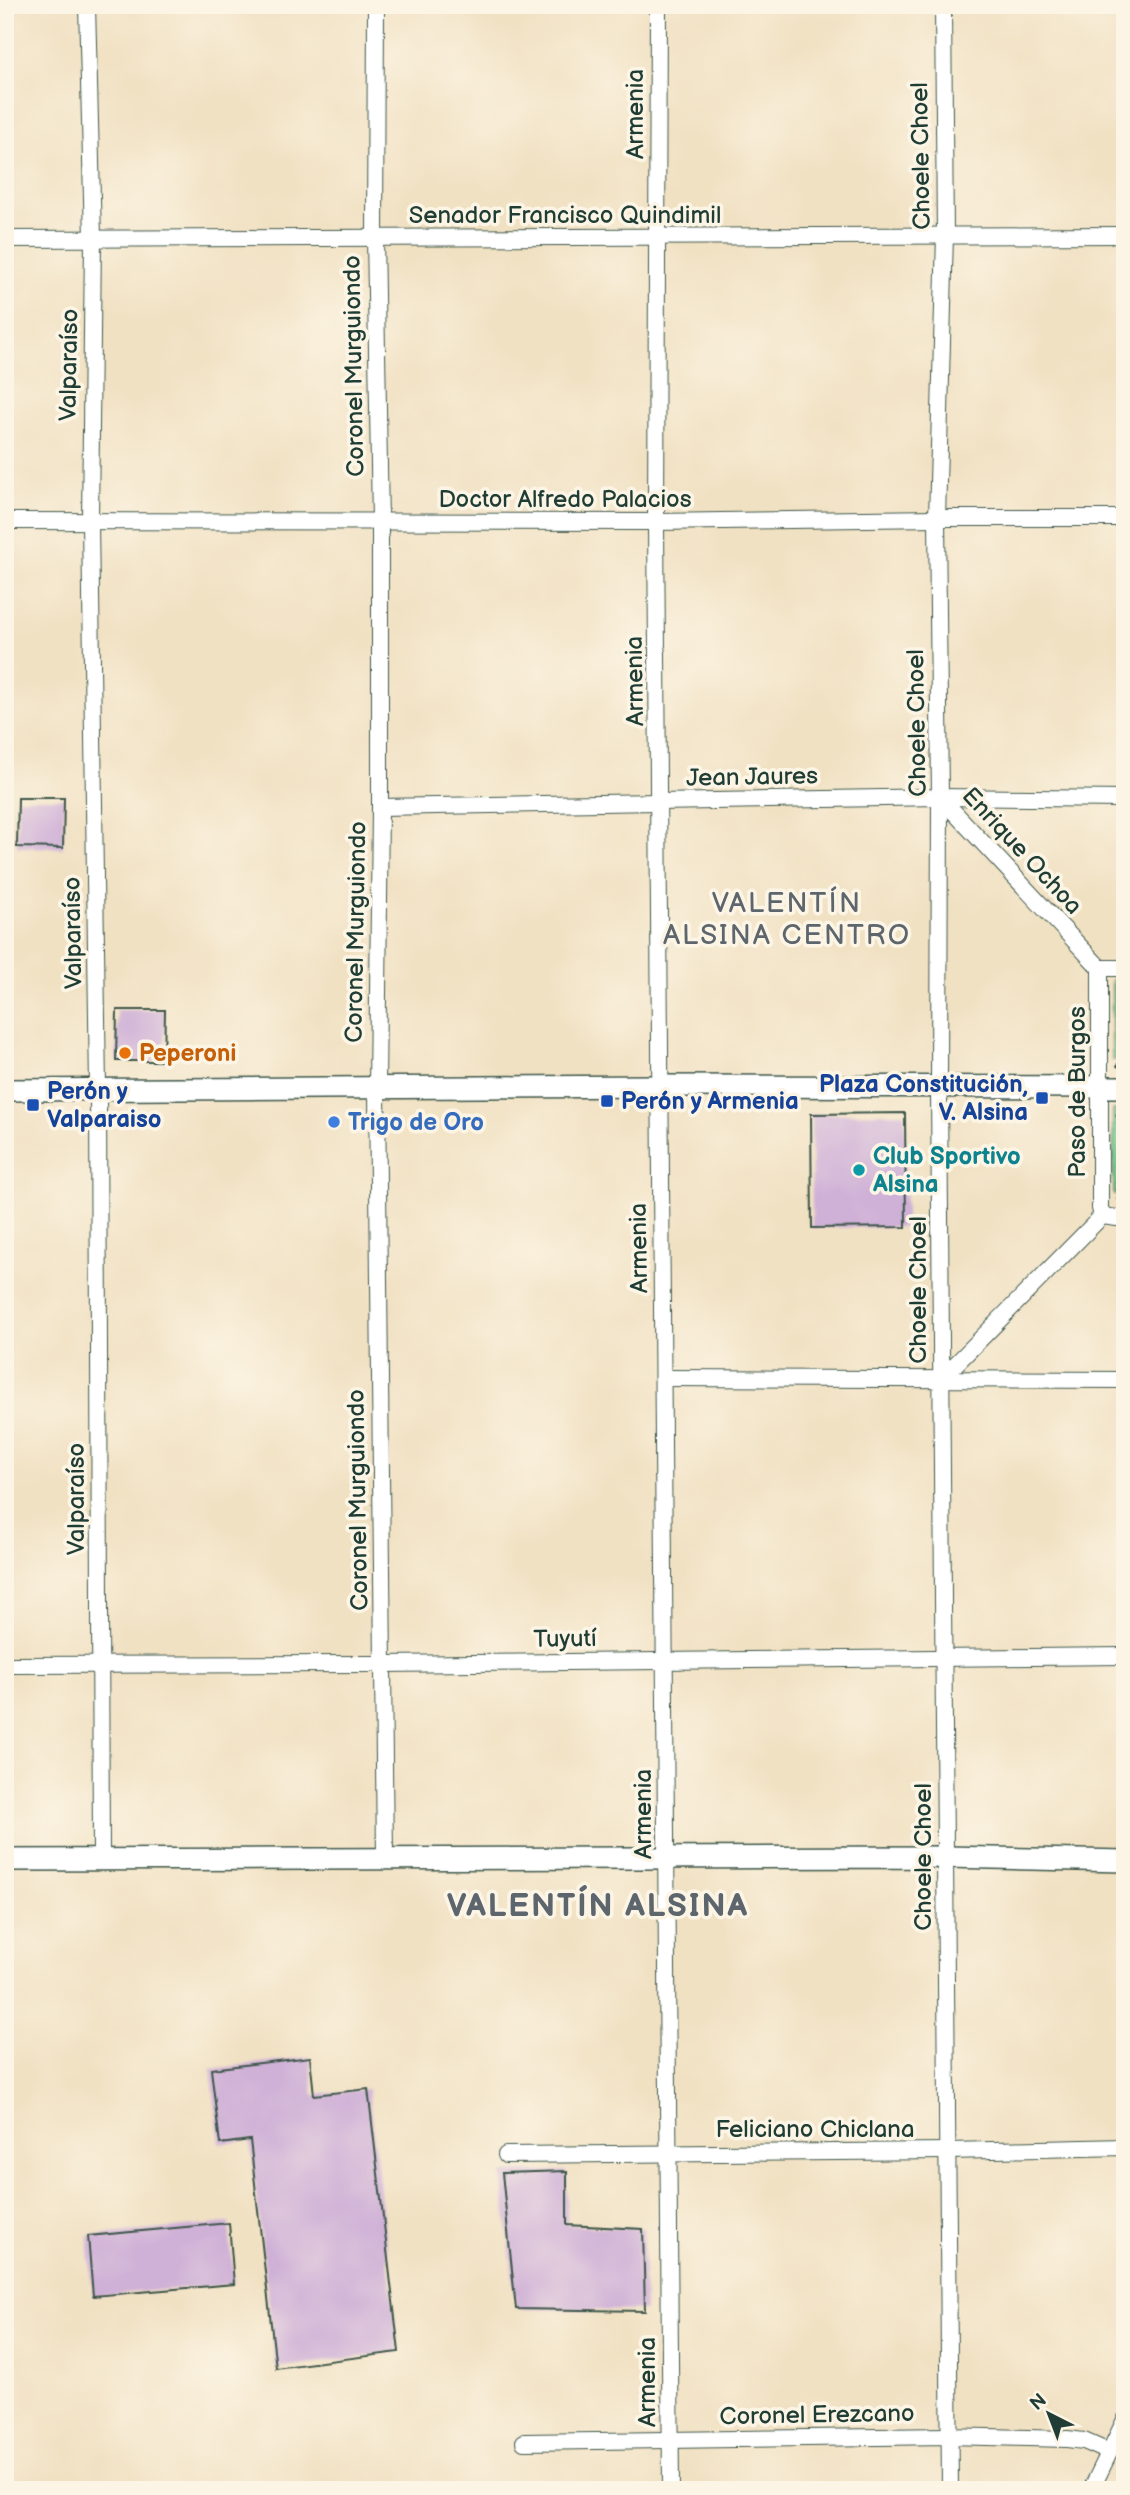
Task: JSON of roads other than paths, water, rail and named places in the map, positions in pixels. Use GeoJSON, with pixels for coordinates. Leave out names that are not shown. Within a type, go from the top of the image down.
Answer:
{"type":"FeatureCollection","features":[{"type":"Feature","properties":{"kind":"street","name":"Valparaíso"},"geometry":{"type":"LineString","coordinates":[[87,5],[93,238],[90,522],[97,1089],[101,1859]]}},
{"type":"Feature","properties":{"kind":"street","name":"Coronel Murguiondo"},"geometry":{"type":"LineString","coordinates":[[376,5],[375,237],[380,522],[377,1089],[384,1859]]}},
{"type":"Feature","properties":{"kind":"street","name":"Armenia"},"geometry":{"type":"LineString","coordinates":[[658,5],[656,522],[671,2490]]}},
{"type":"Feature","properties":{"kind":"street","name":"Choele Choel"},"geometry":{"type":"LineString","coordinates":[[943,5],[945,236],[937,518],[950,2490]]}},
{"type":"Feature","properties":{"kind":"street","name":"Senador Francisco Quindimil"},"geometry":{"type":"LineString","coordinates":[[5,239],[1125,235]]}},
{"type":"Feature","properties":{"kind":"street","name":"Doctor Alfredo Palacios"},"geometry":{"type":"LineString","coordinates":[[5,521],[656,522],[1125,518]]}},
{"type":"Feature","properties":{"kind":"street","name":"Jean Jaures"},"geometry":{"type":"LineString","coordinates":[[380,807],[940,797],[1125,799]]}},
{"type":"Feature","properties":{"kind":"street","name":"Enrique Ochoa"},"geometry":{"type":"LineString","coordinates":[[940,797],[1100,968]]}},
{"type":"Feature","properties":{"kind":"street"},"geometry":{"type":"LineString","coordinates":[[1100,968],[1125,968]]}},
{"type":"Feature","properties":{"kind":"street","name":"Paso de Burgos"},"geometry":{"type":"LineString","coordinates":[[1100,968],[1102,1216]]}},
{"type":"Feature","properties":{"kind":"street"},"geometry":{"type":"LineString","coordinates":[[5,1090],[660,1086],[1125,1087]]}},
{"type":"Feature","properties":{"kind":"street"},"geometry":{"type":"LineString","coordinates":[[941,1379],[1102,1216],[1125,1219]]}},
{"type":"Feature","properties":{"kind":"street"},"geometry":{"type":"LineString","coordinates":[[664,1378],[1125,1380]]}},
{"type":"Feature","properties":{"kind":"street","name":"Tuyutí"},"geometry":{"type":"LineString","coordinates":[[5,1665],[1125,1656]]}},
{"type":"Feature","properties":{"kind":"street"},"geometry":{"type":"LineString","coordinates":[[5,1860],[946,1857],[1125,1861]]}},
{"type":"Feature","properties":{"kind":"street","name":"Feliciano Chiclana"},"geometry":{"type":"LineString","coordinates":[[506,2155],[1125,2147]]}},
{"type":"Feature","properties":{"kind":"street"},"geometry":{"type":"LineString","coordinates":[[1091,2490],[1125,2420]]}},
{"type":"Feature","properties":{"kind":"street","name":"Coronel Erezcano"},"geometry":{"type":"LineString","coordinates":[[524,2442],[948,2436],[1067,2439],[1084,2441],[1110,2452]]}},
{"type":"Feature","properties":{"kind":"place","name":"Peperoni"},"geometry":{"type":"Point","coordinates":[125,1053]}},
{"type":"Feature","properties":{"kind":"place","name":"Plaza Constitución, V. Alsina"},"geometry":{"type":"Point","coordinates":[1042,1098]}},
{"type":"Feature","properties":{"kind":"place","name":"Perón y Armenia"},"geometry":{"type":"Point","coordinates":[607,1101]}},
{"type":"Feature","properties":{"kind":"place","name":"Perón y Valparaiso"},"geometry":{"type":"Point","coordinates":[33,1105]}},
{"type":"Feature","properties":{"kind":"place","name":"Trigo de Oro"},"geometry":{"type":"Point","coordinates":[334,1122]}},
{"type":"Feature","properties":{"kind":"place","name":"Club Sportivo Alsina"},"geometry":{"type":"Point","coordinates":[859,1170]}},
{"type":"Feature","properties":{"kind":"district","name":"VALENTÍN ALSINA CENTRO"},"geometry":{"type":"Point","coordinates":[787,919]}},
{"type":"Feature","properties":{"kind":"district","name":"VALENTÍN ALSINA"},"geometry":{"type":"Point","coordinates":[598,1906]}}]}
